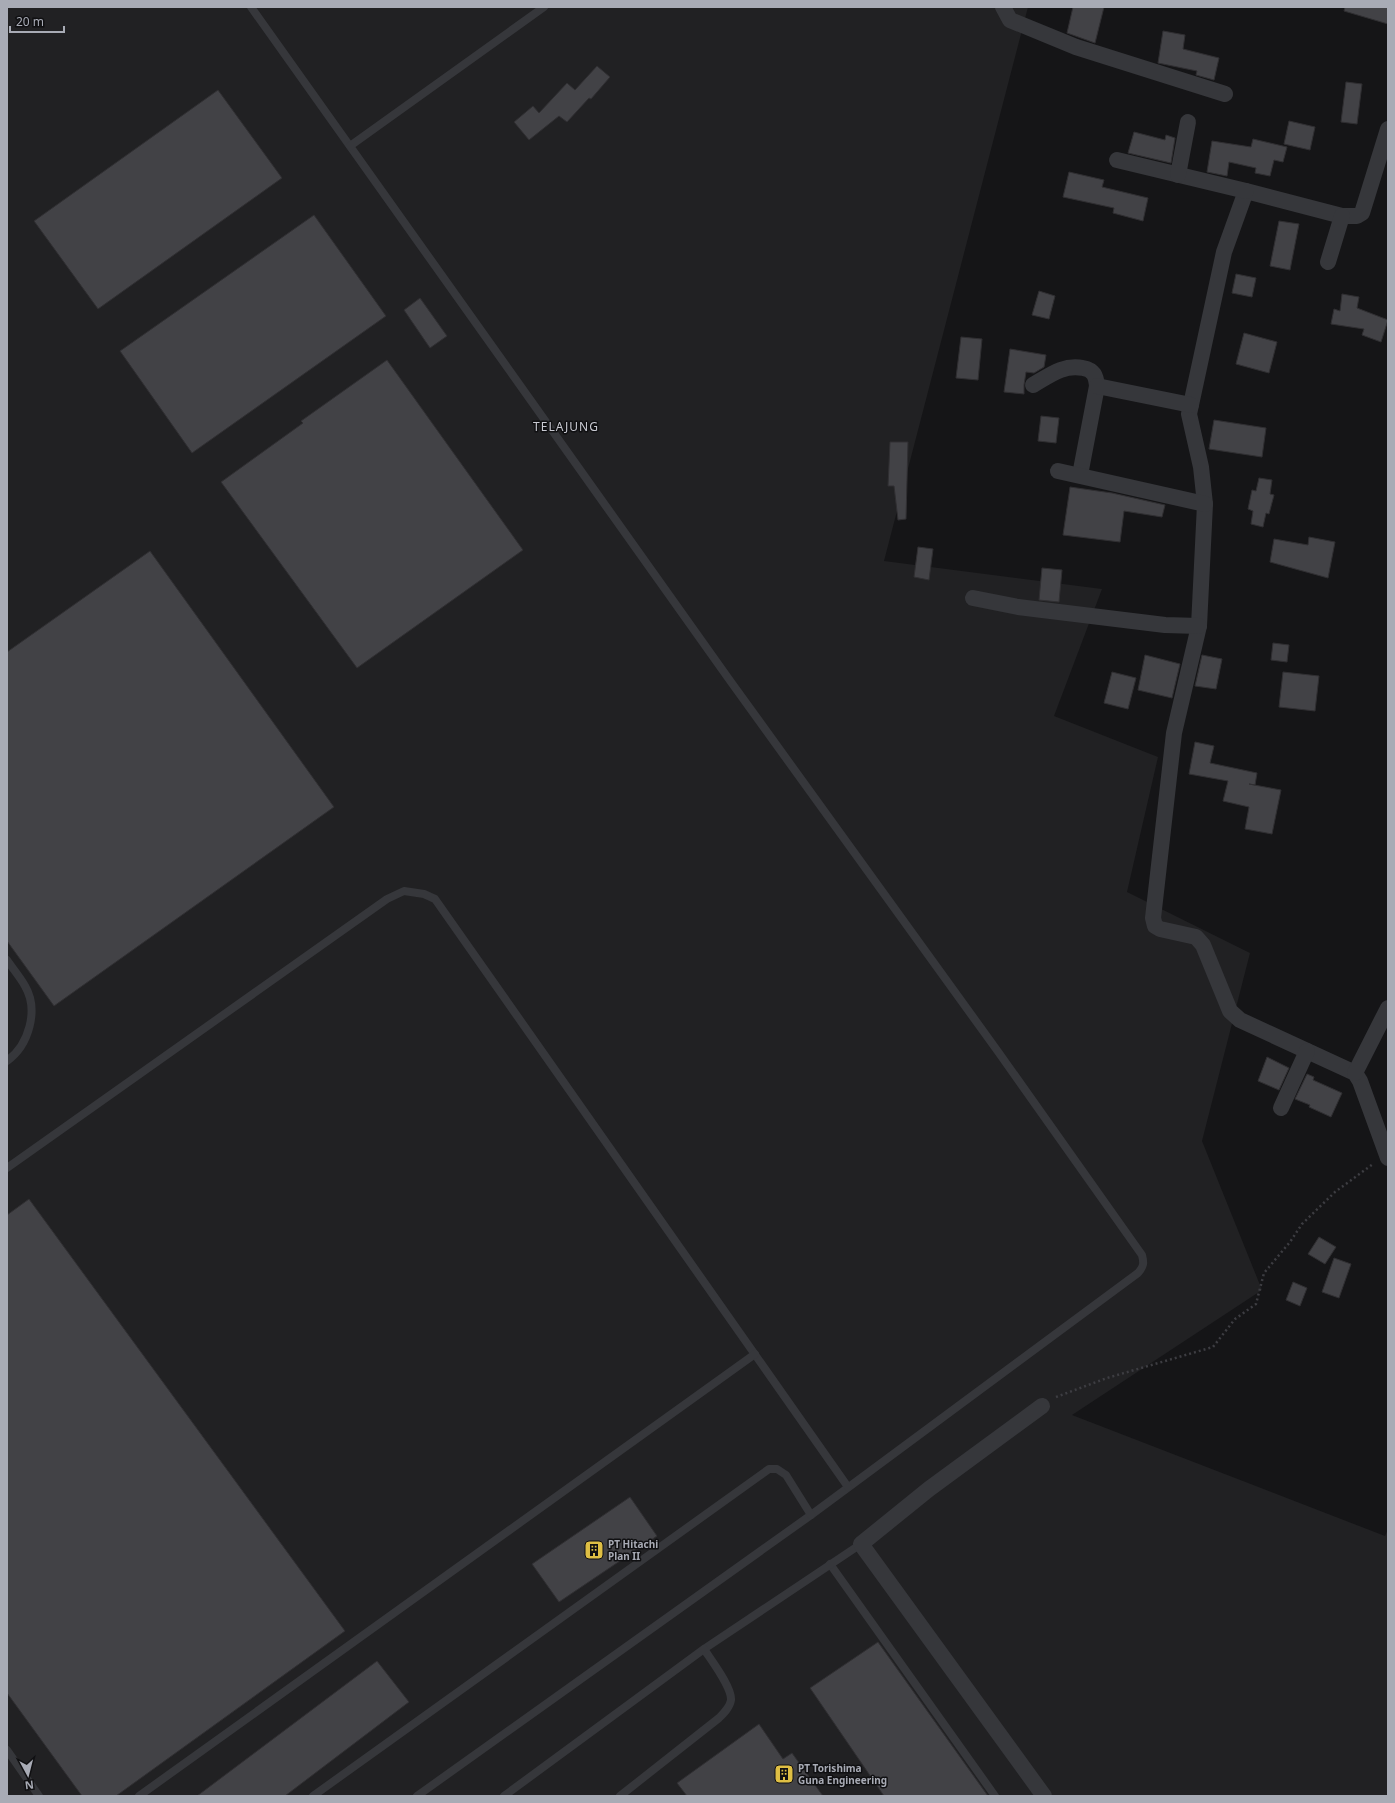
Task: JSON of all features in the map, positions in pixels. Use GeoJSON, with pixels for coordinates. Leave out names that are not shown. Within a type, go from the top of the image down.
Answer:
{"type":"FeatureCollection","features":[{"type":"Feature","properties":{"kind":"street"},"geometry":{"type":"LineString","coordinates":[[1003,7],[1010,20],[1076,47],[1225,94]]}},
{"type":"Feature","properties":{"kind":"street"},"geometry":{"type":"LineString","coordinates":[[1178,175],[1188,122]]}},
{"type":"Feature","properties":{"kind":"street"},"geometry":{"type":"LineString","coordinates":[[1117,160],[1351,217],[1362,213],[1388,129]]}},
{"type":"Feature","properties":{"kind":"street"},"geometry":{"type":"LineString","coordinates":[[1246,191],[1224,252],[1189,414],[1201,467],[1205,504],[1199,626],[1174,733],[1153,918],[1155,926],[1160,929],[1196,937],[1203,945],[1230,1011],[1240,1020],[1355,1073],[1360,1081],[1388,1158]]}},
{"type":"Feature","properties":{"kind":"street"},"geometry":{"type":"LineString","coordinates":[[1328,262],[1342,216]]}},
{"type":"Feature","properties":{"kind":"street"},"geometry":{"type":"LineString","coordinates":[[1033,385],[1056,372],[1073,366],[1089,369],[1094,373],[1097,386],[1080,475]]}},
{"type":"Feature","properties":{"kind":"street"},"geometry":{"type":"LineString","coordinates":[[1097,386],[1191,405]]}},
{"type":"Feature","properties":{"kind":"street"},"geometry":{"type":"LineString","coordinates":[[1058,471],[1205,504]]}},
{"type":"Feature","properties":{"kind":"street"},"geometry":{"type":"LineString","coordinates":[[973,598],[1018,607],[1179,627],[1199,626]]}},
{"type":"Feature","properties":{"kind":"street"},"geometry":{"type":"LineString","coordinates":[[1355,1073],[1388,1008]]}},
{"type":"Feature","properties":{"kind":"street"},"geometry":{"type":"LineString","coordinates":[[1281,1108],[1307,1051]]}},
{"type":"Feature","properties":{"kind":"street"},"geometry":{"type":"LineString","coordinates":[[1042,1406],[929,1489],[861,1544],[1044,1796]]}},
{"type":"Feature","properties":{"kind":"lane"},"geometry":{"type":"LineString","coordinates":[[251,7],[726,676],[999,1052],[1142,1255],[1144,1263],[1138,1273],[848,1488],[418,1796]]}},
{"type":"Feature","properties":{"kind":"lane"},"geometry":{"type":"LineString","coordinates":[[350,146],[544,7]]}},
{"type":"Feature","properties":{"kind":"lane"},"geometry":{"type":"LineString","coordinates":[[7,1168],[387,899],[404,890],[424,894],[435,899],[848,1488]]}},
{"type":"Feature","properties":{"kind":"lane"},"geometry":{"type":"LineString","coordinates":[[7,960],[26,987],[31,1008],[30,1027],[23,1045],[7,1061]]}},
{"type":"Feature","properties":{"kind":"lane"},"geometry":{"type":"LineString","coordinates":[[139,1796],[755,1354]]}},
{"type":"Feature","properties":{"kind":"lane"},"geometry":{"type":"LineString","coordinates":[[313,1796],[769,1469],[777,1469],[786,1475],[811,1515]]}},
{"type":"Feature","properties":{"kind":"lane"},"geometry":{"type":"LineString","coordinates":[[504,1796],[704,1649],[861,1544]]}},
{"type":"Feature","properties":{"kind":"lane"},"geometry":{"type":"LineString","coordinates":[[830,1564],[995,1796]]}},
{"type":"Feature","properties":{"kind":"lane"},"geometry":{"type":"LineString","coordinates":[[620,1796],[720,1718],[728,1709],[731,1701],[729,1689],[704,1649]]}},
{"type":"Feature","properties":{"kind":"lane"},"geometry":{"type":"LineString","coordinates":[[7,1750],[39,1796]]}},
{"type":"Feature","properties":{"kind":"path"},"geometry":{"type":"LineString","coordinates":[[1042,1406],[1059,1395],[1094,1382],[1213,1348],[1235,1318],[1256,1304],[1264,1273],[1290,1242],[1302,1224],[1330,1196],[1352,1179],[1370,1166],[1388,1158]]}},
{"type":"Feature","properties":{"kind":"shaded area"},"geometry":{"type":"Polygon","coordinates":[[[7,7],[1028,7],[884,561],[1102,589],[1054,716],[1158,757],[1127,892],[1250,953],[1202,1141],[1262,1290],[1072,1415],[1385,1536],[1388,1529],[1388,1796],[7,1796],[7,7]]]}},
{"type":"Feature","properties":{"kind":"building"},"geometry":{"type":"Polygon","coordinates":[[[1073,7],[1104,7],[1095,43],[1067,33],[1073,7]]]}},
{"type":"Feature","properties":{"kind":"building"},"geometry":{"type":"Polygon","coordinates":[[[1345,7],[1388,7],[1388,24],[1344,11],[1345,7]]]}},
{"type":"Feature","properties":{"kind":"building"},"geometry":{"type":"Polygon","coordinates":[[[1163,31],[1185,35],[1183,49],[1219,58],[1214,80],[1196,75],[1197,71],[1158,63],[1163,31]]]}},
{"type":"Feature","properties":{"kind":"building"},"geometry":{"type":"Polygon","coordinates":[[[597,66],[610,77],[591,99],[589,98],[567,122],[559,116],[529,140],[514,122],[533,106],[539,113],[567,83],[575,90],[597,66]]]}},
{"type":"Feature","properties":{"kind":"building"},"geometry":{"type":"Polygon","coordinates":[[[1346,82],[1362,84],[1357,124],[1341,122],[1346,82]]]}},
{"type":"Feature","properties":{"kind":"building"},"geometry":{"type":"Polygon","coordinates":[[[218,90],[282,178],[98,309],[34,221],[218,90]]]}},
{"type":"Feature","properties":{"kind":"building"},"geometry":{"type":"Polygon","coordinates":[[[1289,121],[1315,127],[1310,150],[1284,144],[1289,121]]]}},
{"type":"Feature","properties":{"kind":"building"},"geometry":{"type":"Polygon","coordinates":[[[1134,132],[1165,140],[1166,135],[1175,138],[1171,163],[1128,153],[1134,132]]]}},
{"type":"Feature","properties":{"kind":"building"},"geometry":{"type":"Polygon","coordinates":[[[1253,139],[1287,147],[1283,162],[1274,160],[1270,176],[1255,173],[1256,168],[1229,162],[1227,176],[1207,172],[1212,141],[1251,147],[1253,139]]]}},
{"type":"Feature","properties":{"kind":"building"},"geometry":{"type":"Polygon","coordinates":[[[1069,172],[1104,180],[1102,187],[1148,198],[1143,221],[1113,213],[1114,208],[1063,197],[1069,172]]]}},
{"type":"Feature","properties":{"kind":"building"},"geometry":{"type":"Polygon","coordinates":[[[314,215],[386,316],[192,453],[120,351],[314,215]]]}},
{"type":"Feature","properties":{"kind":"building"},"geometry":{"type":"Polygon","coordinates":[[[1279,221],[1299,224],[1290,270],[1270,266],[1279,221]]]}},
{"type":"Feature","properties":{"kind":"building"},"geometry":{"type":"Polygon","coordinates":[[[1236,274],[1256,278],[1252,297],[1232,293],[1236,274]]]}},
{"type":"Feature","properties":{"kind":"building"},"geometry":{"type":"Polygon","coordinates":[[[1039,291],[1055,296],[1049,319],[1032,315],[1039,291]]]}},
{"type":"Feature","properties":{"kind":"building"},"geometry":{"type":"Polygon","coordinates":[[[1342,294],[1359,297],[1357,308],[1388,320],[1381,342],[1362,335],[1364,329],[1331,324],[1334,309],[1340,311],[1342,294]]]}},
{"type":"Feature","properties":{"kind":"building"},"geometry":{"type":"Polygon","coordinates":[[[420,298],[447,336],[430,348],[404,310],[420,298]]]}},
{"type":"Feature","properties":{"kind":"building"},"geometry":{"type":"Polygon","coordinates":[[[1244,333],[1277,342],[1269,373],[1236,364],[1244,333]]]}},
{"type":"Feature","properties":{"kind":"building"},"geometry":{"type":"Polygon","coordinates":[[[961,337],[982,339],[978,380],[956,378],[961,337]]]}},
{"type":"Feature","properties":{"kind":"building"},"geometry":{"type":"Polygon","coordinates":[[[1010,349],[1046,355],[1044,367],[1034,373],[1026,372],[1024,394],[1004,392],[1010,349]]]}},
{"type":"Feature","properties":{"kind":"building"},"geometry":{"type":"Polygon","coordinates":[[[387,360],[523,550],[357,668],[221,482],[303,423],[301,421],[387,360]]]}},
{"type":"Feature","properties":{"kind":"building"},"geometry":{"type":"Polygon","coordinates":[[[1041,416],[1059,418],[1056,443],[1038,441],[1041,416]]]}},
{"type":"Feature","properties":{"kind":"building"},"geometry":{"type":"Polygon","coordinates":[[[1214,420],[1266,428],[1262,457],[1209,449],[1214,420]]]}},
{"type":"Feature","properties":{"kind":"building"},"geometry":{"type":"Polygon","coordinates":[[[890,442],[908,442],[906,519],[898,520],[894,486],[888,486],[890,442]]]}},
{"type":"Feature","properties":{"kind":"building"},"geometry":{"type":"Polygon","coordinates":[[[1259,478],[1272,480],[1270,494],[1274,495],[1269,514],[1266,513],[1263,527],[1251,524],[1253,511],[1248,509],[1252,490],[1256,491],[1259,478]]]}},
{"type":"Feature","properties":{"kind":"building"},"geometry":{"type":"Polygon","coordinates":[[[1070,487],[1112,493],[1165,505],[1162,517],[1124,511],[1120,542],[1063,535],[1070,487]]]}},
{"type":"Feature","properties":{"kind":"building"},"geometry":{"type":"Polygon","coordinates":[[[1309,537],[1335,542],[1328,578],[1270,562],[1274,539],[1308,545],[1309,537]]]}},
{"type":"Feature","properties":{"kind":"building"},"geometry":{"type":"Polygon","coordinates":[[[918,547],[933,549],[929,580],[914,577],[918,547]]]}},
{"type":"Feature","properties":{"kind":"building"},"geometry":{"type":"Polygon","coordinates":[[[150,551],[334,807],[54,1006],[7,941],[7,652],[150,551]]]}},
{"type":"Feature","properties":{"kind":"building"},"geometry":{"type":"Polygon","coordinates":[[[1042,568],[1062,570],[1059,602],[1039,600],[1042,568]]]}},
{"type":"Feature","properties":{"kind":"building"},"geometry":{"type":"Polygon","coordinates":[[[1273,643],[1289,645],[1287,662],[1271,660],[1273,643]]]}},
{"type":"Feature","properties":{"kind":"building"},"geometry":{"type":"Polygon","coordinates":[[[1145,655],[1180,664],[1172,698],[1138,690],[1145,655]]]}},
{"type":"Feature","properties":{"kind":"building"},"geometry":{"type":"Polygon","coordinates":[[[1202,655],[1222,659],[1216,689],[1195,686],[1202,655]]]}},
{"type":"Feature","properties":{"kind":"building"},"geometry":{"type":"Polygon","coordinates":[[[1112,672],[1136,678],[1128,709],[1104,703],[1112,672]]]}},
{"type":"Feature","properties":{"kind":"building"},"geometry":{"type":"Polygon","coordinates":[[[1283,672],[1319,676],[1315,711],[1279,707],[1283,672]]]}},
{"type":"Feature","properties":{"kind":"building"},"geometry":{"type":"Polygon","coordinates":[[[1195,742],[1214,746],[1210,763],[1257,773],[1255,785],[1249,784],[1281,790],[1272,834],[1245,829],[1249,807],[1223,801],[1228,781],[1189,774],[1195,742]]]}},
{"type":"Feature","properties":{"kind":"building"},"geometry":{"type":"Polygon","coordinates":[[[1267,1057],[1289,1068],[1279,1090],[1258,1081],[1267,1057]]]}},
{"type":"Feature","properties":{"kind":"building"},"geometry":{"type":"Polygon","coordinates":[[[1307,1074],[1314,1077],[1313,1080],[1342,1093],[1331,1117],[1309,1107],[1310,1105],[1295,1099],[1307,1074]]]}},
{"type":"Feature","properties":{"kind":"building"},"geometry":{"type":"Polygon","coordinates":[[[29,1199],[345,1631],[116,1796],[82,1796],[7,1693],[7,1215],[29,1199]]]}},
{"type":"Feature","properties":{"kind":"building"},"geometry":{"type":"Polygon","coordinates":[[[1319,1237],[1336,1247],[1325,1264],[1308,1254],[1319,1237]]]}},
{"type":"Feature","properties":{"kind":"building"},"geometry":{"type":"Polygon","coordinates":[[[1334,1258],[1351,1264],[1339,1298],[1322,1292],[1334,1258]]]}},
{"type":"Feature","properties":{"kind":"building"},"geometry":{"type":"Polygon","coordinates":[[[1293,1282],[1307,1288],[1300,1306],[1286,1300],[1293,1282]]]}},
{"type":"Feature","properties":{"kind":"building","name":"PT Hitachi Plan II"},"geometry":{"type":"Polygon","coordinates":[[[630,1497],[657,1536],[559,1602],[532,1564],[630,1497]]]}},
{"type":"Feature","properties":{"kind":"building"},"geometry":{"type":"Polygon","coordinates":[[[878,1642],[988,1796],[884,1796],[810,1688],[878,1642]]]}},
{"type":"Feature","properties":{"kind":"building"},"geometry":{"type":"Polygon","coordinates":[[[377,1661],[409,1702],[285,1796],[197,1796],[377,1661]]]}},
{"type":"Feature","properties":{"kind":"building"},"geometry":{"type":"Polygon","coordinates":[[[759,1724],[783,1759],[792,1753],[823,1796],[687,1796],[677,1783],[759,1724]]]}},
{"type":"Feature","properties":{"kind":"place","name":"PT Hitachi Plan II"},"geometry":{"type":"Point","coordinates":[594,1550]}},
{"type":"Feature","properties":{"kind":"place","name":"PT Torishima Guna Engineering"},"geometry":{"type":"Point","coordinates":[784,1774]}},
{"type":"Feature","properties":{"kind":"district","name":"TELAJUNG"},"geometry":{"type":"Point","coordinates":[566,426]}}]}
